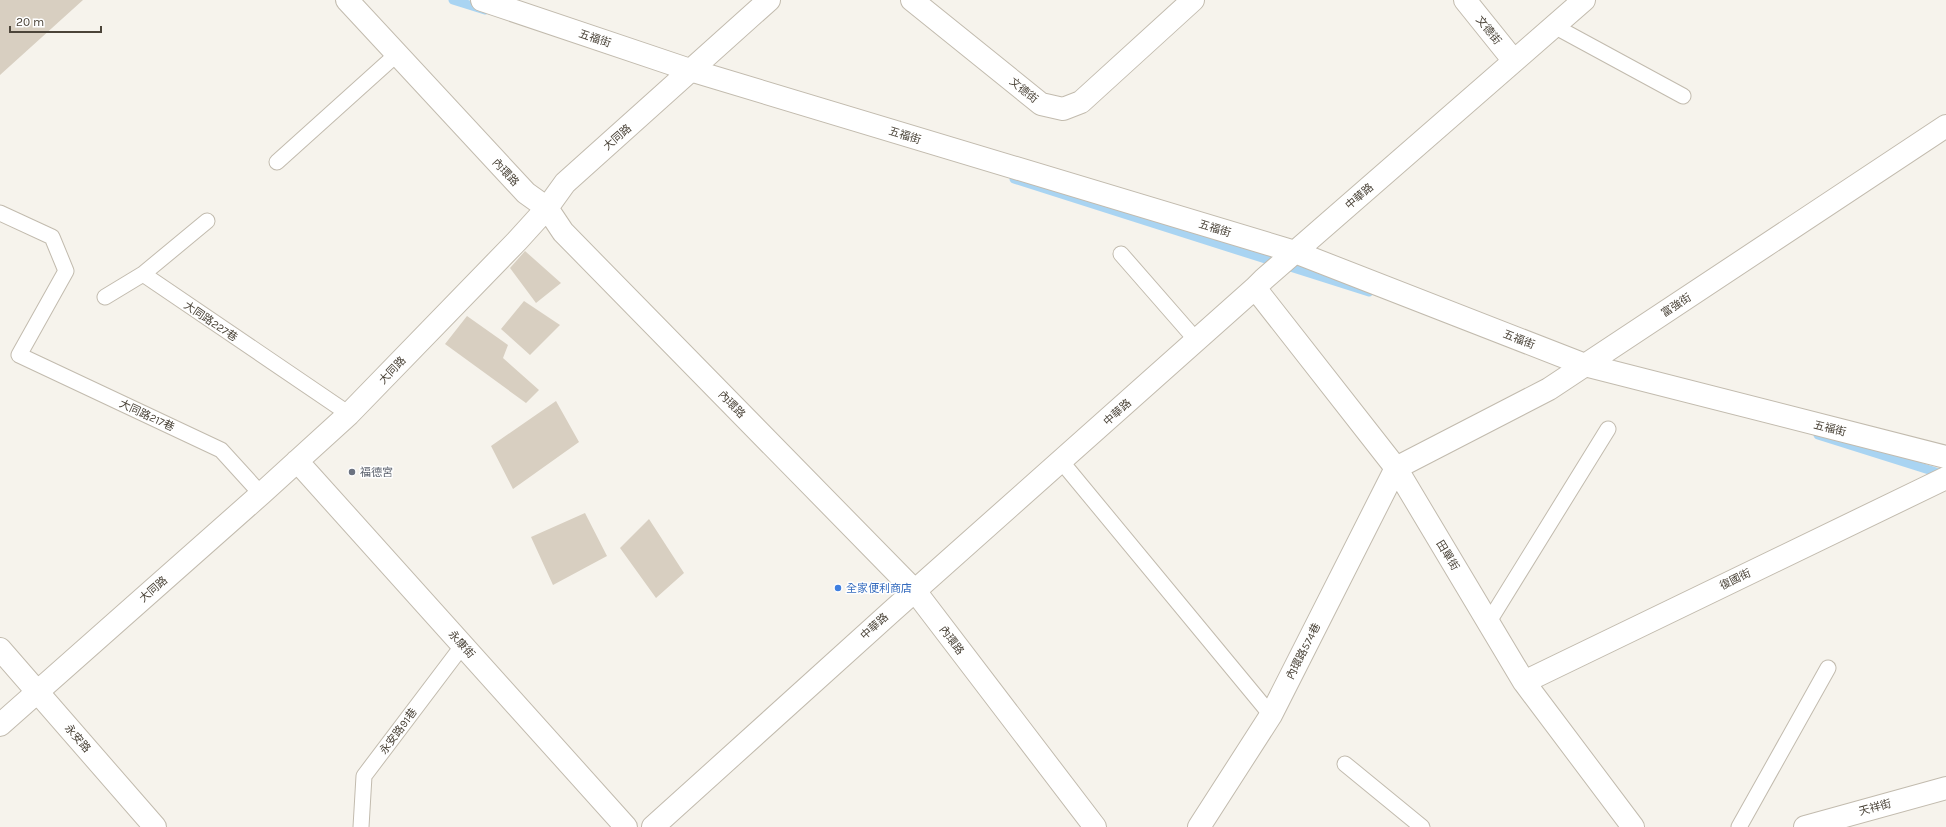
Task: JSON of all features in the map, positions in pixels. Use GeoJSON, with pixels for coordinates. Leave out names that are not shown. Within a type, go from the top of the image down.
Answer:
{"type":"FeatureCollection","features":[{"type":"Feature","properties":{"kind":"street","name":"內環路"},"geometry":{"type":"LineString","coordinates":[[347,0],[526,193],[547,208],[563,232],[915,591],[1095,827]]}},
{"type":"Feature","properties":{"kind":"street","name":"五福街"},"geometry":{"type":"LineString","coordinates":[[482,0],[681,79],[1290,257],[1581,368],[1946,458]]}},
{"type":"Feature","properties":{"kind":"street","name":"大同路"},"geometry":{"type":"LineString","coordinates":[[0,725],[349,414],[547,208],[564,183],[769,0]]}},
{"type":"Feature","properties":{"kind":"street","name":"文德街"},"geometry":{"type":"LineString","coordinates":[[912,0],[1041,104],[1062,109],[1081,102],[1193,0]]}},
{"type":"Feature","properties":{"kind":"street","name":"文德街"},"geometry":{"type":"LineString","coordinates":[[1465,0],[1514,61]]}},
{"type":"Feature","properties":{"kind":"street","name":"中華路"},"geometry":{"type":"LineString","coordinates":[[653,827],[1290,257],[1584,0]]}},
{"type":"Feature","properties":{"kind":"street","name":"富強街"},"geometry":{"type":"LineString","coordinates":[[1396,468],[1549,389],[1946,126]]}},
{"type":"Feature","properties":{"kind":"street","name":"田單街"},"geometry":{"type":"LineString","coordinates":[[1260,284],[1396,468],[1524,682],[1632,827]]}},
{"type":"Feature","properties":{"kind":"street","name":"永康街"},"geometry":{"type":"LineString","coordinates":[[297,461],[626,827]]}},
{"type":"Feature","properties":{"kind":"street","name":"內環路574巷"},"geometry":{"type":"LineString","coordinates":[[1199,827],[1271,715],[1396,468]]}},
{"type":"Feature","properties":{"kind":"street","name":"復國街"},"geometry":{"type":"LineString","coordinates":[[1524,682],[1940,480]]}},
{"type":"Feature","properties":{"kind":"street","name":"永安路"},"geometry":{"type":"LineString","coordinates":[[0,649],[155,827]]}},
{"type":"Feature","properties":{"kind":"street","name":"天祥街"},"geometry":{"type":"LineString","coordinates":[[1805,827],[1946,788]]}},
{"type":"Feature","properties":{"kind":"lane"},"geometry":{"type":"LineString","coordinates":[[1554,26],[1683,96]]}},
{"type":"Feature","properties":{"kind":"lane"},"geometry":{"type":"LineString","coordinates":[[276,162],[398,54]]}},
{"type":"Feature","properties":{"kind":"lane","name":"大同路217巷"},"geometry":{"type":"LineString","coordinates":[[0,213],[52,237],[66,271],[20,355],[221,450],[261,494]]}},
{"type":"Feature","properties":{"kind":"lane"},"geometry":{"type":"LineString","coordinates":[[104,296],[143,274],[207,221]]}},
{"type":"Feature","properties":{"kind":"lane"},"geometry":{"type":"LineString","coordinates":[[1121,254],[1197,341]]}},
{"type":"Feature","properties":{"kind":"lane","name":"大同路227巷"},"geometry":{"type":"LineString","coordinates":[[143,274],[349,414]]}},
{"type":"Feature","properties":{"kind":"lane"},"geometry":{"type":"LineString","coordinates":[[1488,622],[1608,429]]}},
{"type":"Feature","properties":{"kind":"lane"},"geometry":{"type":"LineString","coordinates":[[1061,461],[1271,715]]}},
{"type":"Feature","properties":{"kind":"lane","name":"永安路91巷"},"geometry":{"type":"LineString","coordinates":[[361,827],[364,776],[463,645]]}},
{"type":"Feature","properties":{"kind":"lane"},"geometry":{"type":"LineString","coordinates":[[1739,827],[1828,668]]}},
{"type":"Feature","properties":{"kind":"lane"},"geometry":{"type":"LineString","coordinates":[[1345,764],[1422,827]]}},
{"type":"Feature","properties":{"kind":"building"},"geometry":{"type":"Polygon","coordinates":[[[0,0],[83,0],[0,75],[0,0]]]}},
{"type":"Feature","properties":{"kind":"building"},"geometry":{"type":"Polygon","coordinates":[[[525,251],[561,283],[536,303],[510,268],[525,251]]]}},
{"type":"Feature","properties":{"kind":"building"},"geometry":{"type":"Polygon","coordinates":[[[524,301],[560,325],[530,355],[501,329],[524,301]]]}},
{"type":"Feature","properties":{"kind":"building"},"geometry":{"type":"Polygon","coordinates":[[[467,316],[508,345],[503,358],[539,390],[526,403],[445,344],[467,316]]]}},
{"type":"Feature","properties":{"kind":"building"},"geometry":{"type":"Polygon","coordinates":[[[556,401],[579,442],[513,489],[491,446],[556,401]]]}},
{"type":"Feature","properties":{"kind":"building"},"geometry":{"type":"Polygon","coordinates":[[[585,513],[607,556],[553,585],[531,537],[585,513]]]}},
{"type":"Feature","properties":{"kind":"building"},"geometry":{"type":"Polygon","coordinates":[[[649,519],[684,573],[656,598],[620,548],[649,519]]]}},
{"type":"Feature","properties":{"kind":"waterway"},"geometry":{"type":"LineString","coordinates":[[453,0],[485,10]]}},
{"type":"Feature","properties":{"kind":"waterway"},"geometry":{"type":"LineString","coordinates":[[1014,179],[1369,292]]}},
{"type":"Feature","properties":{"kind":"waterway"},"geometry":{"type":"LineString","coordinates":[[1818,435],[1945,475]]}},
{"type":"Feature","properties":{"kind":"place","name":"福德宮"},"geometry":{"type":"Point","coordinates":[352,472]}},
{"type":"Feature","properties":{"kind":"place","name":"全家便利商店"},"geometry":{"type":"Point","coordinates":[838,588]}}]}
